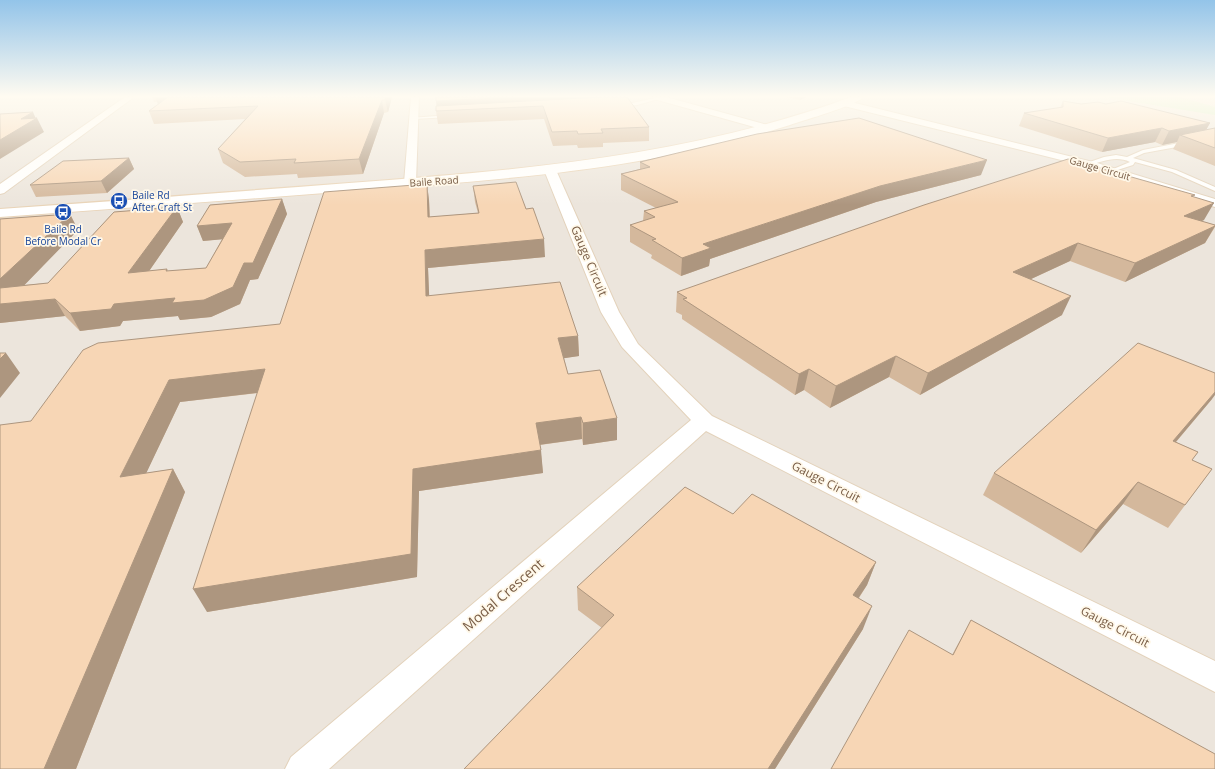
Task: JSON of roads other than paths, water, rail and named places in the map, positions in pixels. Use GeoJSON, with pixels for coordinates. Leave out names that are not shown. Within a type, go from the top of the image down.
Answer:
{"type":"FeatureCollection","features":[{"type":"Feature","properties":{"kind":"street"},"geometry":{"type":"LineString","coordinates":[[0,190],[80,133]]}},
{"type":"Feature","properties":{"kind":"street"},"geometry":{"type":"LineString","coordinates":[[410,183],[412,133]]}},
{"type":"Feature","properties":{"kind":"street","name":"Baile Road"},"geometry":{"type":"LineString","coordinates":[[0,213],[410,183],[550,170],[693,147],[749,133]]}},
{"type":"Feature","properties":{"kind":"street","name":"Gauge Circuit"},"geometry":{"type":"LineString","coordinates":[[963,133],[1113,171],[1215,203]]}},
{"type":"Feature","properties":{"kind":"street","name":"Gauge Circuit"},"geometry":{"type":"LineString","coordinates":[[550,170],[610,312],[631,348],[704,421],[1215,677]]}},
{"type":"Feature","properties":{"kind":"street","name":"Modal Crescent"},"geometry":{"type":"LineString","coordinates":[[302,769],[704,421]]}},
{"type":"Feature","properties":{"kind":"lane"},"geometry":{"type":"LineString","coordinates":[[1128,158],[1143,152],[1215,138]]}},
{"type":"Feature","properties":{"kind":"lane"},"geometry":{"type":"LineString","coordinates":[[1087,164],[1108,158],[1128,158],[1174,171],[1215,189]]}},
{"type":"Feature","properties":{"kind":"lane"},"geometry":{"type":"LineString","coordinates":[[1113,171],[1131,164],[1133,161],[1128,158]]}},
{"type":"Feature","properties":{"kind":"place","name":"Baile Rd After Craft St"},"geometry":{"type":"Point","coordinates":[119,201]}},
{"type":"Feature","properties":{"kind":"place","name":"Baile Rd Before Modal Cr"},"geometry":{"type":"Point","coordinates":[63,212]}}]}
